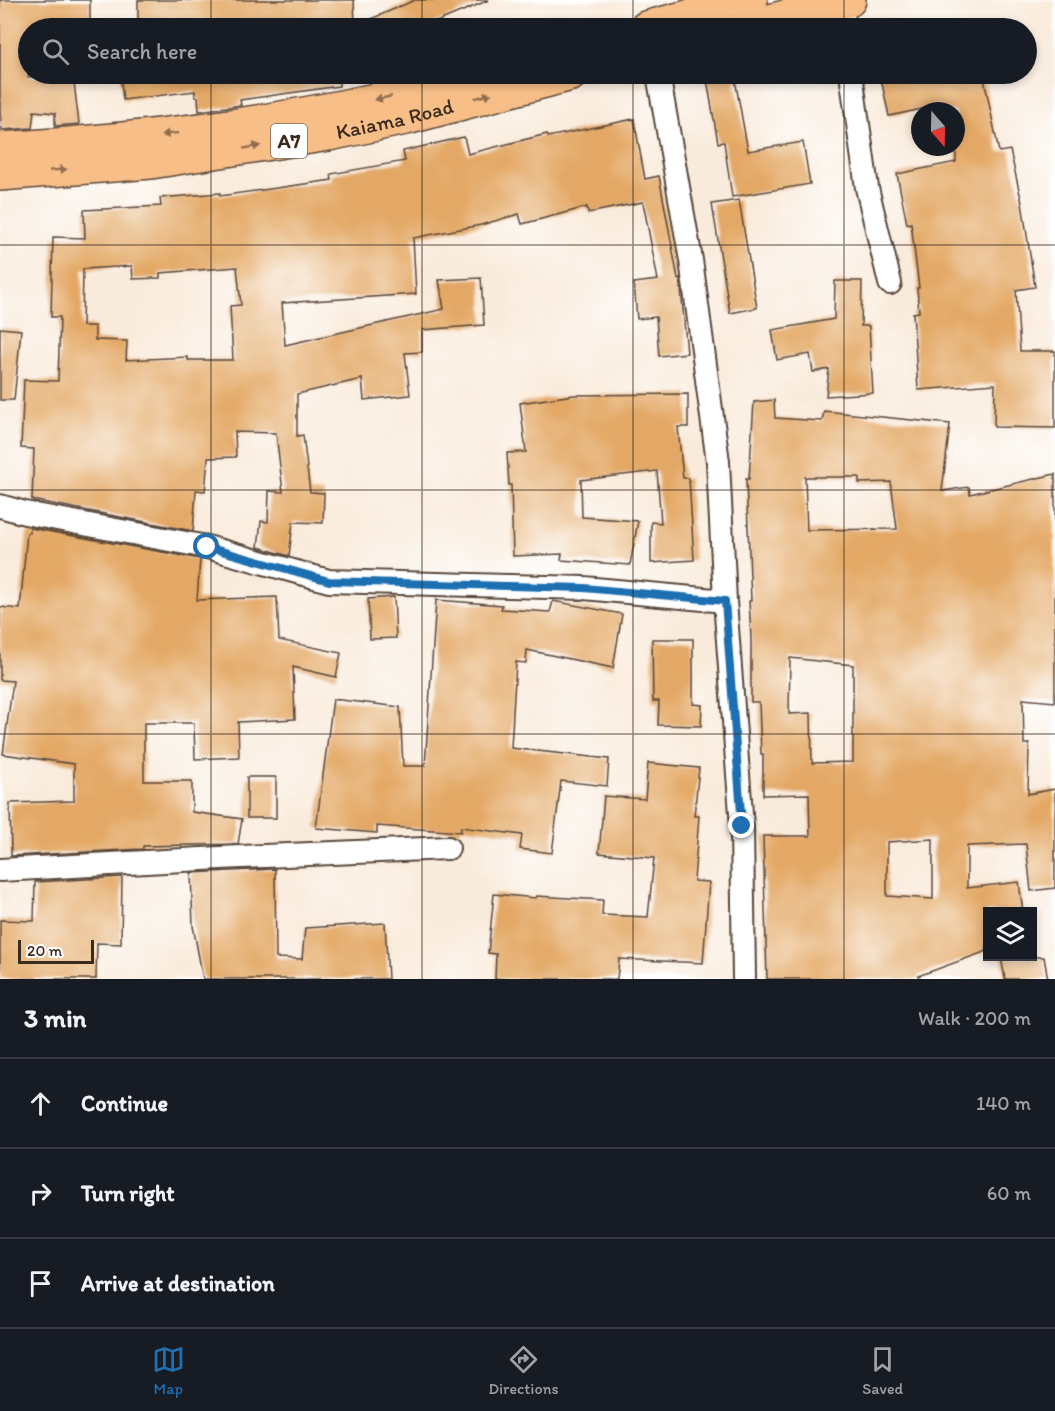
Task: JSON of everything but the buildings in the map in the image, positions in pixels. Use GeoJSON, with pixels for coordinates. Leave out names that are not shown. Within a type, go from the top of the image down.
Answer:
{"type":"FeatureCollection","features":[{"type":"Feature","properties":{"kind":"highway"},"geometry":{"type":"LineString","coordinates":[[685,18],[751,0]]}},
{"type":"Feature","properties":{"kind":"highway"},"geometry":{"type":"LineString","coordinates":[[800,18],[845,10]]}},
{"type":"Feature","properties":{"kind":"highway","name":"Kaiama Road"},"geometry":{"type":"LineString","coordinates":[[0,148],[161,135],[254,123],[442,84]]}},
{"type":"Feature","properties":{"kind":"highway","name":"Kaiama Road"},"geometry":{"type":"LineString","coordinates":[[0,174],[151,162],[329,134],[406,118],[534,84]]}},
{"type":"Feature","properties":{"kind":"street"},"geometry":{"type":"LineString","coordinates":[[660,84],[691,260],[718,462],[725,601],[742,826],[744,979]]}},
{"type":"Feature","properties":{"kind":"street"},"geometry":{"type":"LineString","coordinates":[[852,84],[867,188],[890,283]]}},
{"type":"Feature","properties":{"kind":"street"},"geometry":{"type":"LineString","coordinates":[[0,506],[25,513],[207,547],[329,581],[584,588],[725,601]]}},
{"type":"Feature","properties":{"kind":"street"},"geometry":{"type":"LineString","coordinates":[[0,870],[448,848]]}},
{"type":"Feature","properties":{"kind":"route"},"geometry":{"type":"LineString","coordinates":[[207,547],[329,581],[584,588],[725,601],[742,826]]}}]}
